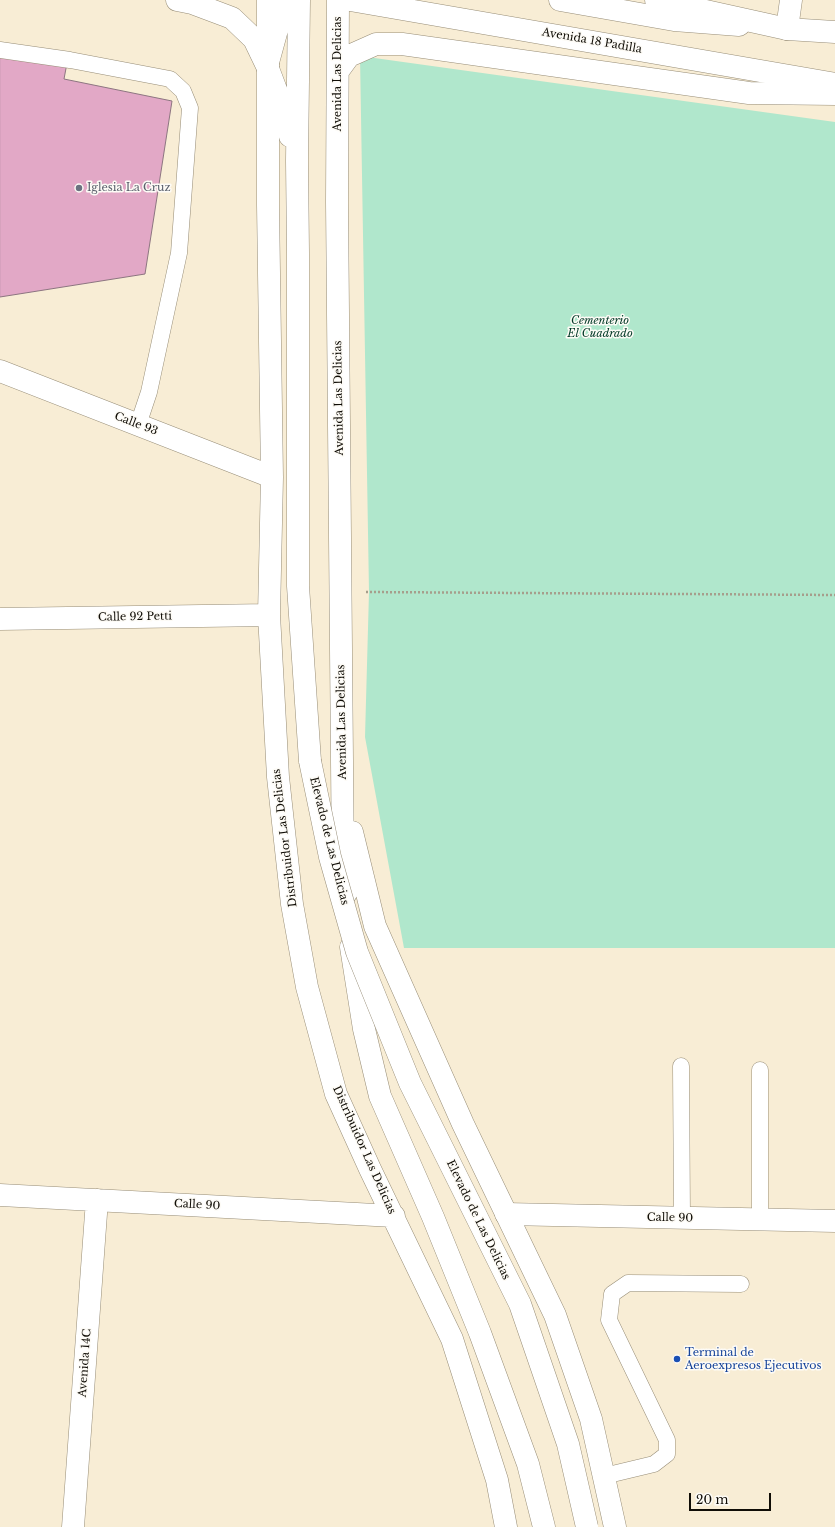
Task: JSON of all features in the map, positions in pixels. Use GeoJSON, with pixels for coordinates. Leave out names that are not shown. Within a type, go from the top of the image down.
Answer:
{"type":"FeatureCollection","features":[{"type":"Feature","properties":{"kind":"main road"},"geometry":{"type":"LineString","coordinates":[[177,0],[192,3],[232,18],[254,39],[267,66],[284,111],[297,161]]}},
{"type":"Feature","properties":{"kind":"main road"},"geometry":{"type":"LineString","coordinates":[[268,0],[267,66],[272,478],[269,615]]}},
{"type":"Feature","properties":{"kind":"main road"},"geometry":{"type":"LineString","coordinates":[[267,66],[285,0]]}},
{"type":"Feature","properties":{"kind":"main road"},"geometry":{"type":"LineString","coordinates":[[297,161],[299,0]]}},
{"type":"Feature","properties":{"kind":"main road","name":"Avenida Las Delicias"},"geometry":{"type":"LineString","coordinates":[[338,0],[337,202],[343,796]]}},
{"type":"Feature","properties":{"kind":"main road","name":"Avenida 18 Padilla"},"geometry":{"type":"LineString","coordinates":[[350,0],[835,84]]}},
{"type":"Feature","properties":{"kind":"main road"},"geometry":{"type":"LineString","coordinates":[[560,0],[674,20],[835,32]]}},
{"type":"Feature","properties":{"kind":"main road"},"geometry":{"type":"LineString","coordinates":[[656,0],[787,29]]}},
{"type":"Feature","properties":{"kind":"main road"},"geometry":{"type":"LineString","coordinates":[[787,29],[791,0]]}},
{"type":"Feature","properties":{"kind":"main road"},"geometry":{"type":"LineString","coordinates":[[338,71],[349,56],[376,44],[402,44],[749,93],[835,94]]}},
{"type":"Feature","properties":{"kind":"main road","name":"Elevado de Las Delicias"},"geometry":{"type":"LineString","coordinates":[[297,161],[298,586],[310,761],[330,857],[357,952],[410,1083],[520,1304],[568,1444],[587,1527]]}},
{"type":"Feature","properties":{"kind":"main road","name":"Calle 93"},"geometry":{"type":"LineString","coordinates":[[0,371],[272,478]]}},
{"type":"Feature","properties":{"kind":"main road","name":"Calle 92 Petti"},"geometry":{"type":"LineString","coordinates":[[0,619],[269,615]]}},
{"type":"Feature","properties":{"kind":"main road","name":"Distribuidor Las Delicias"},"geometry":{"type":"LineString","coordinates":[[269,615],[278,777],[292,904],[307,986],[336,1094],[370,1169],[452,1339],[497,1480],[506,1527]]}},
{"type":"Feature","properties":{"kind":"main road"},"geometry":{"type":"LineString","coordinates":[[343,796],[375,926],[460,1117],[555,1315],[591,1419],[615,1527]]}},
{"type":"Feature","properties":{"kind":"main road","name":"Elevado de Las Delicias"},"geometry":{"type":"LineString","coordinates":[[343,796],[343,872],[352,960],[364,1029],[380,1096],[408,1158],[480,1333],[528,1464],[544,1527]]}},
{"type":"Feature","properties":{"kind":"main road","name":"Calle 90"},"geometry":{"type":"LineString","coordinates":[[0,1195],[394,1216]]}},
{"type":"Feature","properties":{"kind":"main road","name":"Avenida 14C"},"geometry":{"type":"LineString","coordinates":[[73,1527],[97,1200]]}},
{"type":"Feature","properties":{"kind":"main road","name":"Calle 90"},"geometry":{"type":"LineString","coordinates":[[506,1214],[835,1221]]}},
{"type":"Feature","properties":{"kind":"lane"},"geometry":{"type":"LineString","coordinates":[[0,50],[70,60],[170,79],[183,91],[190,108],[179,254],[148,392],[138,424]]}},
{"type":"Feature","properties":{"kind":"lane"},"geometry":{"type":"LineString","coordinates":[[681,1066],[682,1218]]}},
{"type":"Feature","properties":{"kind":"lane"},"geometry":{"type":"LineString","coordinates":[[760,1070],[760,1220]]}},
{"type":"Feature","properties":{"kind":"lane"},"geometry":{"type":"LineString","coordinates":[[604,1476],[654,1464],[666,1454],[667,1440],[609,1320],[612,1294],[628,1283],[741,1284]]}},
{"type":"Feature","properties":{"kind":"path"},"geometry":{"type":"LineString","coordinates":[[369,592],[835,595]]}},
{"type":"Feature","properties":{"kind":"green space","name":"Cementerio El Cuadrado"},"geometry":{"type":"Polygon","coordinates":[[[360,56],[835,122],[835,948],[404,948],[365,737],[369,592],[360,56]]]}},
{"type":"Feature","properties":{"kind":"building","name":"Iglesia La Cruz"},"geometry":{"type":"Polygon","coordinates":[[[0,57],[67,63],[64,79],[172,101],[145,274],[0,297],[0,57]]]}},
{"type":"Feature","properties":{"kind":"place","name":"Iglesia La Cruz"},"geometry":{"type":"Point","coordinates":[79,188]}},
{"type":"Feature","properties":{"kind":"place","name":"Terminal de Aeroexpresos Ejecutivos"},"geometry":{"type":"Point","coordinates":[677,1359]}}]}
